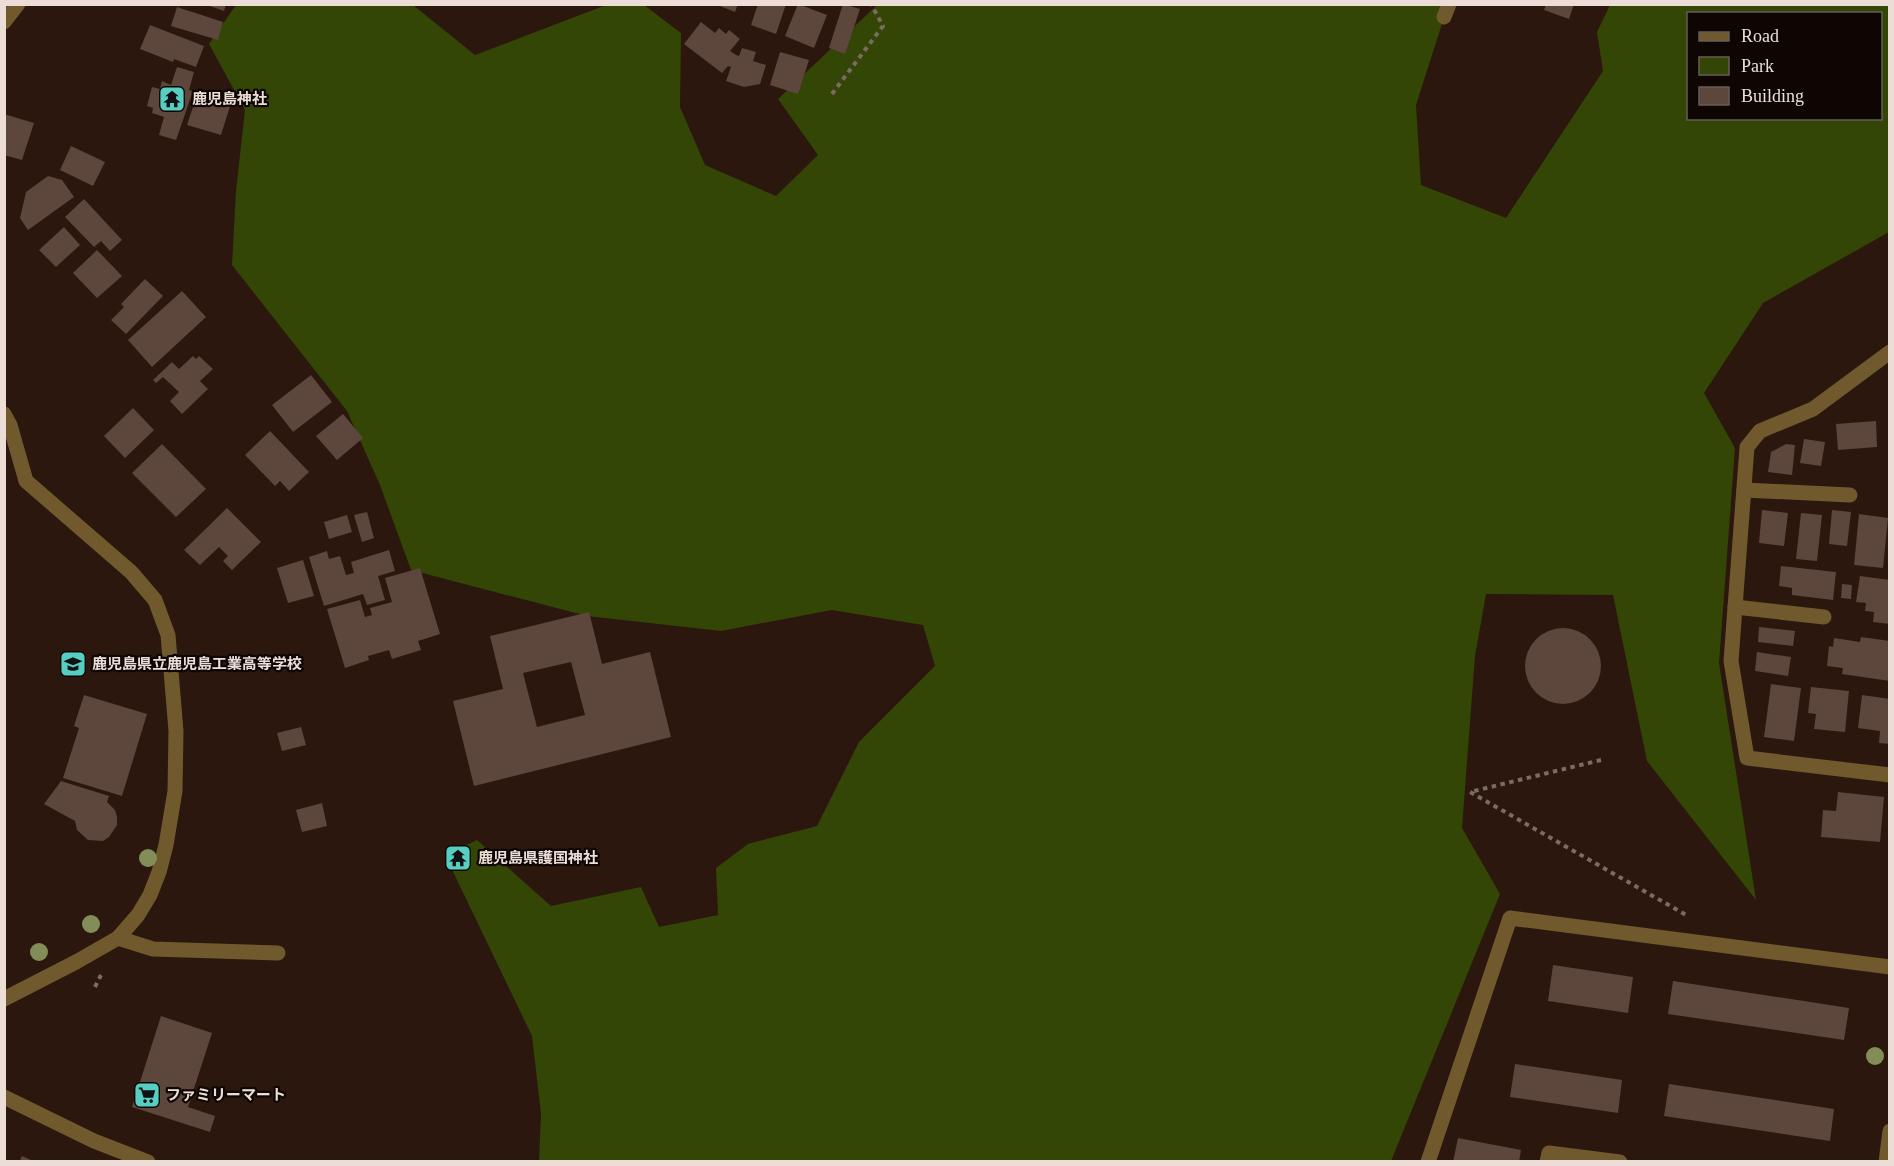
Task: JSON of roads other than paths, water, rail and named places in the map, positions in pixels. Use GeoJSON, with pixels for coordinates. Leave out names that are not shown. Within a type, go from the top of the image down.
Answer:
{"type":"FeatureCollection","features":[{"type":"Feature","properties":{"kind":"street"},"geometry":{"type":"LineString","coordinates":[[4,22],[18,4]]}},
{"type":"Feature","properties":{"kind":"street"},"geometry":{"type":"LineString","coordinates":[[1890,352],[1813,409],[1760,431],[1747,447],[1731,661],[1747,758],[1890,774]]}},
{"type":"Feature","properties":{"kind":"street"},"geometry":{"type":"LineString","coordinates":[[4,414],[10,425],[26,482],[131,572],[155,600],[168,635],[176,731],[175,791],[166,845],[153,887],[138,915],[118,938],[4,999]]}},
{"type":"Feature","properties":{"kind":"street"},"geometry":{"type":"LineString","coordinates":[[1744,490],[1851,495]]}},
{"type":"Feature","properties":{"kind":"street"},"geometry":{"type":"LineString","coordinates":[[1735,607],[1824,617]]}},
{"type":"Feature","properties":{"kind":"street"},"geometry":{"type":"LineString","coordinates":[[1428,1161],[1510,918],[1890,967]]}},
{"type":"Feature","properties":{"kind":"street"},"geometry":{"type":"LineString","coordinates":[[118,938],[153,949],[278,953]]}},
{"type":"Feature","properties":{"kind":"street"},"geometry":{"type":"LineString","coordinates":[[4,1097],[94,1141],[148,1161]]}},
{"type":"Feature","properties":{"kind":"street"},"geometry":{"type":"LineString","coordinates":[[1886,1161],[1890,1131]]}},
{"type":"Feature","properties":{"kind":"street"},"geometry":{"type":"LineString","coordinates":[[1547,1161],[1548,1153],[1620,1161]]}},
{"type":"Feature","properties":{"kind":"place","name":"鹿児島神社"},"geometry":{"type":"Point","coordinates":[172,99]}},
{"type":"Feature","properties":{"kind":"place","name":"鹿児島県立鹿児島工業高等学校"},"geometry":{"type":"Point","coordinates":[73,664]}},
{"type":"Feature","properties":{"kind":"place","name":"鹿児島県護国神社"},"geometry":{"type":"Point","coordinates":[458,858]}},
{"type":"Feature","properties":{"kind":"place","name":"ファミリーマート"},"geometry":{"type":"Point","coordinates":[147,1095]}}]}
